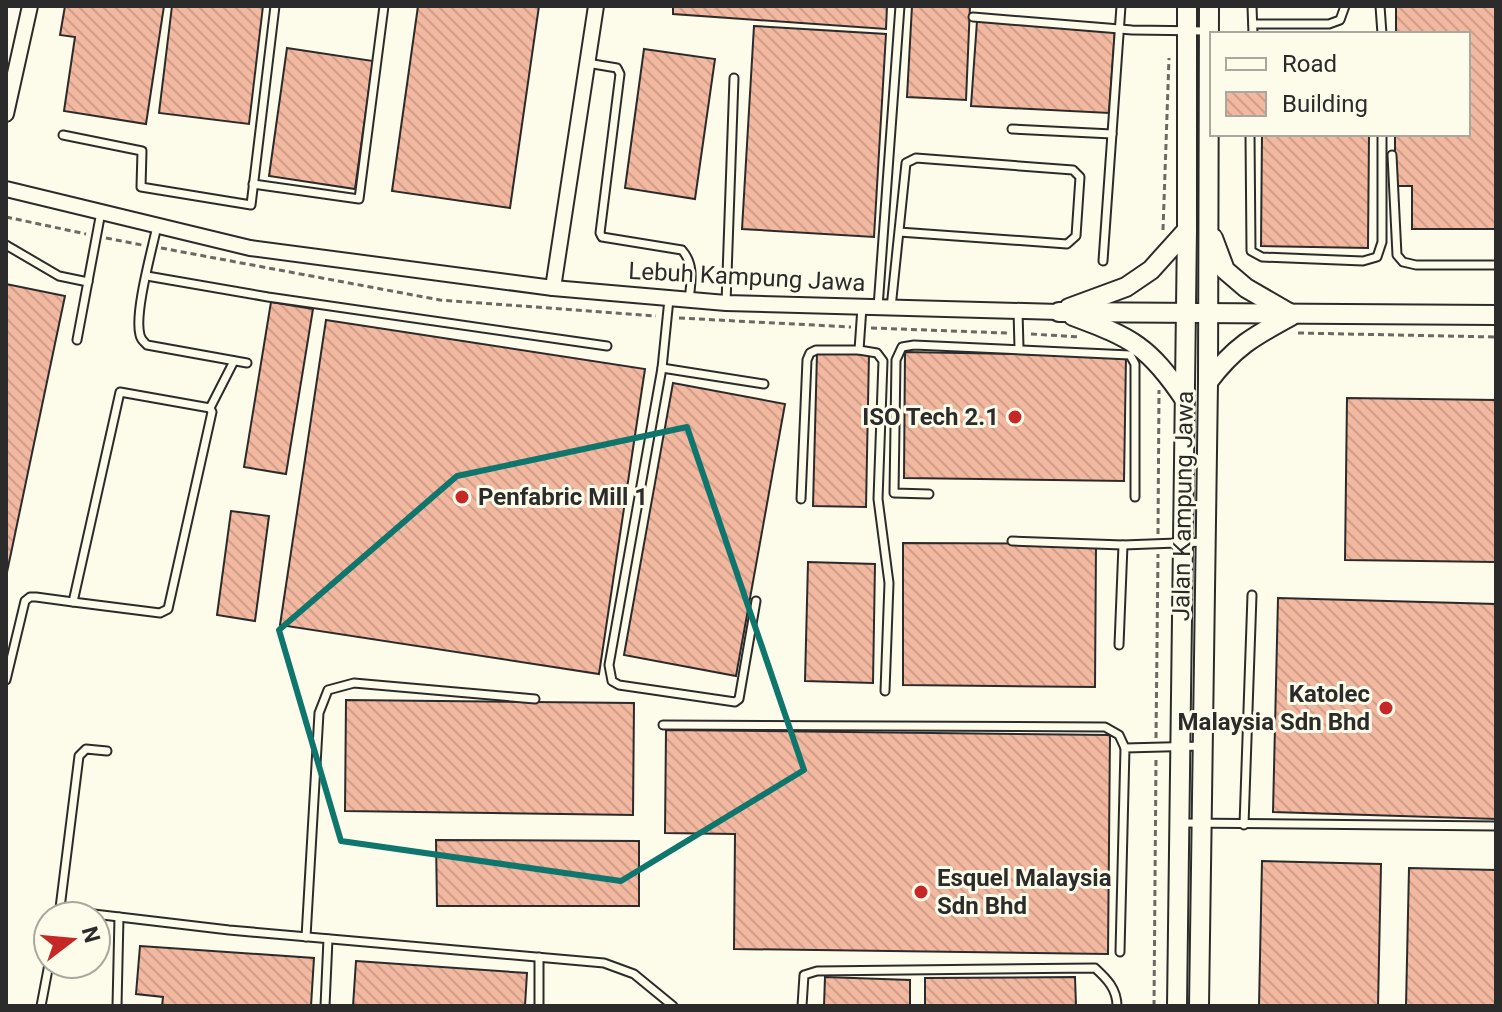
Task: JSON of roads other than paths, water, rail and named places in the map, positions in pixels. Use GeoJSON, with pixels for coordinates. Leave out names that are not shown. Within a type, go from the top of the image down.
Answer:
{"type":"FeatureCollection","features":[{"type":"Feature","properties":{"kind":"street"},"geometry":{"type":"LineString","coordinates":[[6,114],[30,6]]}},
{"type":"Feature","properties":{"kind":"street"},"geometry":{"type":"LineString","coordinates":[[553,288],[596,6]]}},
{"type":"Feature","properties":{"kind":"street","name":"Jalan Kampung Jawa"},"geometry":{"type":"LineString","coordinates":[[1177,1006],[1187,230],[1187,94],[1178,31],[1187,6]]}},
{"type":"Feature","properties":{"kind":"street","name":"Jalan Kampung Jawa"},"geometry":{"type":"LineString","coordinates":[[1199,1006],[1208,382],[1209,6]]}},
{"type":"Feature","properties":{"kind":"street","name":"Lebuh Kampung Jawa"},"geometry":{"type":"LineString","coordinates":[[6,189],[250,248],[553,288],[669,299],[877,308],[1186,313],[1292,324],[1496,315]]}},
{"type":"Feature","properties":{"kind":"street"},"geometry":{"type":"LineString","coordinates":[[1208,226],[1225,270],[1292,324]]}},
{"type":"Feature","properties":{"kind":"street"},"geometry":{"type":"LineString","coordinates":[[1059,312],[1126,287],[1151,270],[1187,230]]}},
{"type":"Feature","properties":{"kind":"street"},"geometry":{"type":"LineString","coordinates":[[1059,312],[1122,335],[1147,351],[1185,400]]}},
{"type":"Feature","properties":{"kind":"street"},"geometry":{"type":"LineString","coordinates":[[1208,382],[1227,356],[1250,339],[1292,324]]}},
{"type":"Feature","properties":{"kind":"lane"},"geometry":{"type":"LineString","coordinates":[[63,135],[142,151],[141,187],[251,205],[275,6]]}},
{"type":"Feature","properties":{"kind":"lane"},"geometry":{"type":"LineString","coordinates":[[253,184],[359,199],[384,6]]}},
{"type":"Feature","properties":{"kind":"lane"},"geometry":{"type":"LineString","coordinates":[[877,308],[900,6]]}},
{"type":"Feature","properties":{"kind":"lane"},"geometry":{"type":"LineString","coordinates":[[1103,261],[1121,6]]}},
{"type":"Feature","properties":{"kind":"lane"},"geometry":{"type":"LineString","coordinates":[[1252,6],[1253,32]]}},
{"type":"Feature","properties":{"kind":"lane"},"geometry":{"type":"LineString","coordinates":[[1253,24],[1329,24],[1340,20],[1345,6]]}},
{"type":"Feature","properties":{"kind":"lane"},"geometry":{"type":"LineString","coordinates":[[1380,6],[1382,32]]}},
{"type":"Feature","properties":{"kind":"lane"},"geometry":{"type":"LineString","coordinates":[[973,17],[1209,31]]}},
{"type":"Feature","properties":{"kind":"lane"},"geometry":{"type":"LineString","coordinates":[[587,63],[617,68],[620,74],[600,233],[602,237],[682,250],[692,270],[689,300]]}},
{"type":"Feature","properties":{"kind":"lane"},"geometry":{"type":"LineString","coordinates":[[726,303],[734,78]]}},
{"type":"Feature","properties":{"kind":"lane"},"geometry":{"type":"LineString","coordinates":[[1187,94],[1210,91]]}},
{"type":"Feature","properties":{"kind":"lane"},"geometry":{"type":"LineString","coordinates":[[1012,129],[1112,134]]}},
{"type":"Feature","properties":{"kind":"lane"},"geometry":{"type":"LineString","coordinates":[[1250,136],[1251,251],[1262,257],[1363,261],[1377,257],[1382,242],[1382,136]]}},
{"type":"Feature","properties":{"kind":"lane"},"geometry":{"type":"LineString","coordinates":[[1392,155],[1397,255],[1403,262],[1416,265],[1496,265]]}},
{"type":"Feature","properties":{"kind":"lane"},"geometry":{"type":"LineString","coordinates":[[859,350],[877,308],[899,232],[906,163],[916,158],[1073,170],[1080,177],[1076,236],[1067,244],[899,232]]}},
{"type":"Feature","properties":{"kind":"lane"},"geometry":{"type":"LineString","coordinates":[[77,340],[101,212]]}},
{"type":"Feature","properties":{"kind":"lane"},"geometry":{"type":"LineString","coordinates":[[157,226],[139,324],[141,340],[147,345],[247,363]]}},
{"type":"Feature","properties":{"kind":"lane"},"geometry":{"type":"LineString","coordinates":[[6,245],[59,276],[88,282]]}},
{"type":"Feature","properties":{"kind":"lane"},"geometry":{"type":"LineString","coordinates":[[147,276],[268,297],[607,346]]}},
{"type":"Feature","properties":{"kind":"lane"},"geometry":{"type":"LineString","coordinates":[[669,299],[662,368],[609,665],[612,681],[619,685],[735,702],[739,699],[756,601]]}},
{"type":"Feature","properties":{"kind":"lane"},"geometry":{"type":"LineString","coordinates":[[1018,311],[1019,348]]}},
{"type":"Feature","properties":{"kind":"lane"},"geometry":{"type":"LineString","coordinates":[[929,494],[894,493],[896,360],[902,347],[914,345],[1130,355],[1135,364],[1135,497]]}},
{"type":"Feature","properties":{"kind":"lane"},"geometry":{"type":"LineString","coordinates":[[801,499],[807,360],[810,353],[816,350],[877,353],[883,361],[878,499],[889,583],[885,691]]}},
{"type":"Feature","properties":{"kind":"lane"},"geometry":{"type":"LineString","coordinates":[[6,680],[25,601],[30,597],[160,613],[168,609],[212,412],[210,408],[234,361]]}},
{"type":"Feature","properties":{"kind":"lane"},"geometry":{"type":"LineString","coordinates":[[662,368],[764,384]]}},
{"type":"Feature","properties":{"kind":"lane"},"geometry":{"type":"LineString","coordinates":[[73,602],[120,392],[210,408]]}},
{"type":"Feature","properties":{"kind":"lane"},"geometry":{"type":"LineString","coordinates":[[1012,541],[1123,545],[1206,542]]}},
{"type":"Feature","properties":{"kind":"lane"},"geometry":{"type":"LineString","coordinates":[[1119,645],[1123,545]]}},
{"type":"Feature","properties":{"kind":"lane"},"geometry":{"type":"LineString","coordinates":[[1244,825],[1252,595]]}},
{"type":"Feature","properties":{"kind":"lane"},"geometry":{"type":"LineString","coordinates":[[306,937],[319,713],[328,690],[354,683],[535,699]]}},
{"type":"Feature","properties":{"kind":"lane"},"geometry":{"type":"LineString","coordinates":[[663,725],[1105,727],[1119,735],[1125,748],[1120,952]]}},
{"type":"Feature","properties":{"kind":"lane"},"geometry":{"type":"LineString","coordinates":[[1125,748],[1204,746]]}},
{"type":"Feature","properties":{"kind":"lane"},"geometry":{"type":"LineString","coordinates":[[62,900],[79,756],[86,749],[107,751]]}},
{"type":"Feature","properties":{"kind":"lane"},"geometry":{"type":"LineString","coordinates":[[1180,823],[1496,826]]}},
{"type":"Feature","properties":{"kind":"lane"},"geometry":{"type":"LineString","coordinates":[[112,917],[604,963],[634,974],[673,1006]]}},
{"type":"Feature","properties":{"kind":"lane"},"geometry":{"type":"LineString","coordinates":[[117,1006],[119,917]]}},
{"type":"Feature","properties":{"kind":"lane"},"geometry":{"type":"LineString","coordinates":[[325,1006],[328,939]]}},
{"type":"Feature","properties":{"kind":"lane"},"geometry":{"type":"LineString","coordinates":[[539,957],[539,1006]]}},
{"type":"Feature","properties":{"kind":"lane"},"geometry":{"type":"LineString","coordinates":[[802,1006],[804,975],[817,971],[1095,968],[1108,979],[1117,996],[1117,1006]]}},
{"type":"Feature","properties":{"kind":"lane"},"geometry":{"type":"LineString","coordinates":[[41,1006],[46,980]]}},
{"type":"Feature","properties":{"kind":"place","name":"ISO Tech 2.1"},"geometry":{"type":"Point","coordinates":[1015,417]}},
{"type":"Feature","properties":{"kind":"place","name":"Penfabric Mill 1"},"geometry":{"type":"Point","coordinates":[462,497]}},
{"type":"Feature","properties":{"kind":"place","name":"Katolec Malaysia Sdn Bhd"},"geometry":{"type":"Point","coordinates":[1386,708]}},
{"type":"Feature","properties":{"kind":"place","name":"Esquel Malaysia Sdn Bhd"},"geometry":{"type":"Point","coordinates":[921,892]}}]}
